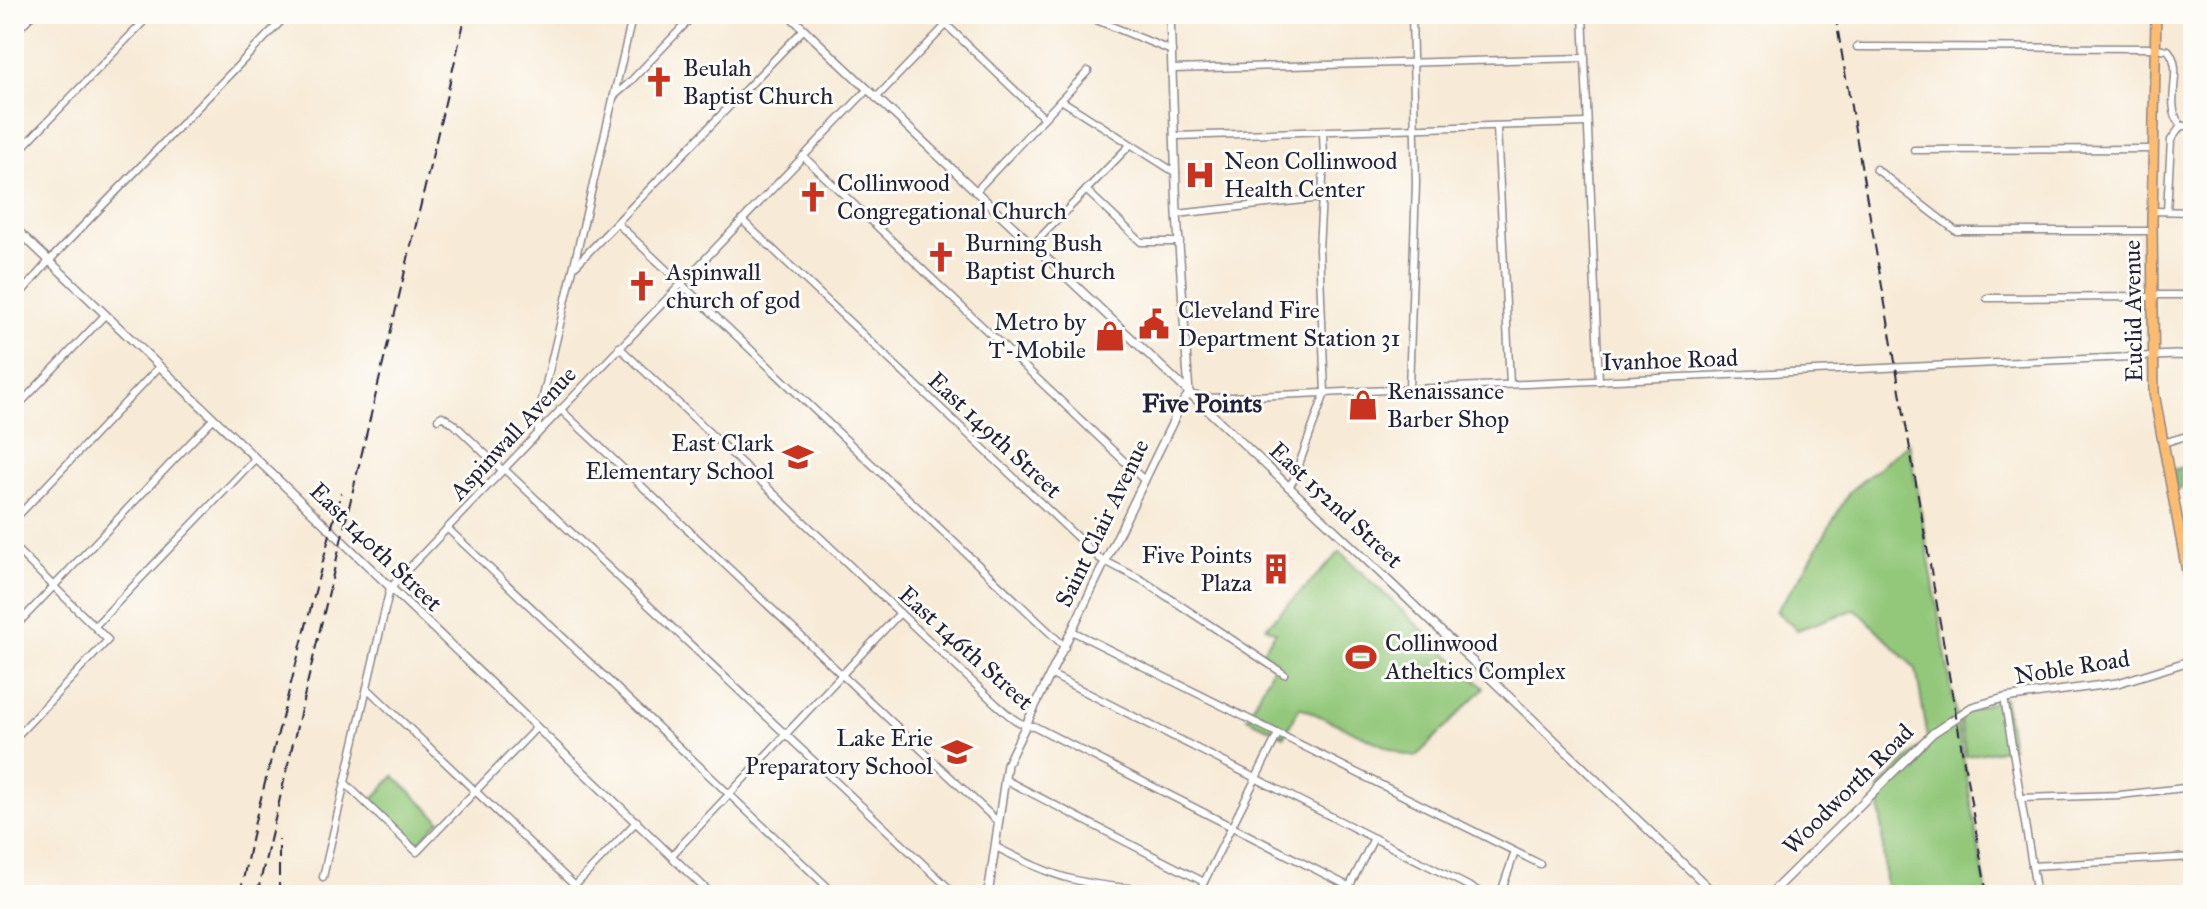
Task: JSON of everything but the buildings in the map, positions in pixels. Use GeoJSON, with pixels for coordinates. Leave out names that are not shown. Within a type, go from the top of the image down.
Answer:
{"type":"FeatureCollection","features":[{"type":"Feature","properties":{"kind":"main road","name":"Euclid Avenue"},"geometry":{"type":"LineString","coordinates":[[2156,14],[2152,211],[2154,393],[2188,556],[2193,604]]}},
{"type":"Feature","properties":{"kind":"street"},"geometry":{"type":"LineString","coordinates":[[14,156],[151,14]]}},
{"type":"Feature","properties":{"kind":"street"},"geometry":{"type":"LineString","coordinates":[[538,432],[538,418],[633,14]]}},
{"type":"Feature","properties":{"kind":"street"},"geometry":{"type":"LineString","coordinates":[[614,96],[695,14]]}},
{"type":"Feature","properties":{"kind":"street","name":"East 152nd Street"},"geometry":{"type":"LineString","coordinates":[[788,14],[1716,895]]}},
{"type":"Feature","properties":{"kind":"street"},"geometry":{"type":"LineString","coordinates":[[935,14],[1044,118]]}},
{"type":"Feature","properties":{"kind":"street"},"geometry":{"type":"LineString","coordinates":[[1082,14],[1172,51]]}},
{"type":"Feature","properties":{"kind":"street"},"geometry":{"type":"LineString","coordinates":[[1170,14],[1177,214],[1189,394]]}},
{"type":"Feature","properties":{"kind":"street"},"geometry":{"type":"LineString","coordinates":[[1409,389],[1416,197],[1412,14]]}},
{"type":"Feature","properties":{"kind":"street"},"geometry":{"type":"LineString","coordinates":[[1583,14],[1599,381]]}},
{"type":"Feature","properties":{"kind":"street"},"geometry":{"type":"LineString","coordinates":[[14,15],[32,15]]}},
{"type":"Feature","properties":{"kind":"street"},"geometry":{"type":"LineString","coordinates":[[14,34],[32,15]]}},
{"type":"Feature","properties":{"kind":"street"},"geometry":{"type":"LineString","coordinates":[[14,301],[285,15]]}},
{"type":"Feature","properties":{"kind":"street"},"geometry":{"type":"LineString","coordinates":[[876,98],[946,25]]}},
{"type":"Feature","properties":{"kind":"street"},"geometry":{"type":"LineString","coordinates":[[573,268],[804,29]]}},
{"type":"Feature","properties":{"kind":"street"},"geometry":{"type":"LineString","coordinates":[[1857,47],[2168,50],[2175,68],[2174,118],[2181,126],[2193,126]]}},
{"type":"Feature","properties":{"kind":"street"},"geometry":{"type":"LineString","coordinates":[[1172,69],[1585,58]]}},
{"type":"Feature","properties":{"kind":"street"},"geometry":{"type":"LineString","coordinates":[[975,192],[1088,71]]}},
{"type":"Feature","properties":{"kind":"street","name":"Aspinwall Avenue"},"geometry":{"type":"LineString","coordinates":[[390,588],[868,89]]}},
{"type":"Feature","properties":{"kind":"street"},"geometry":{"type":"LineString","coordinates":[[1061,100],[1176,173]]}},
{"type":"Feature","properties":{"kind":"street"},"geometry":{"type":"LineString","coordinates":[[1175,136],[1586,123]]}},
{"type":"Feature","properties":{"kind":"street"},"geometry":{"type":"LineString","coordinates":[[2167,211],[2171,140],[2181,126]]}},
{"type":"Feature","properties":{"kind":"street"},"geometry":{"type":"LineString","coordinates":[[1497,128],[1510,384]]}},
{"type":"Feature","properties":{"kind":"street"},"geometry":{"type":"LineString","coordinates":[[1288,487],[1293,481],[1325,393],[1319,249],[1323,132]]}},
{"type":"Feature","properties":{"kind":"street"},"geometry":{"type":"LineString","coordinates":[[1032,246],[1130,145]]}},
{"type":"Feature","properties":{"kind":"street"},"geometry":{"type":"LineString","coordinates":[[1914,150],[2154,149]]}},
{"type":"Feature","properties":{"kind":"street"},"geometry":{"type":"LineString","coordinates":[[803,156],[1145,481]]}},
{"type":"Feature","properties":{"kind":"street"},"geometry":{"type":"LineString","coordinates":[[1876,169],[1956,231],[2152,231]]}},
{"type":"Feature","properties":{"kind":"street"},"geometry":{"type":"LineString","coordinates":[[1086,190],[1141,242],[1180,242]]}},
{"type":"Feature","properties":{"kind":"street"},"geometry":{"type":"LineString","coordinates":[[1177,214],[1322,198]]}},
{"type":"Feature","properties":{"kind":"street"},"geometry":{"type":"LineString","coordinates":[[2152,211],[2193,212]]}},
{"type":"Feature","properties":{"kind":"street","name":"East 149th Street"},"geometry":{"type":"LineString","coordinates":[[742,220],[1099,558],[1142,580],[1284,674]]}},
{"type":"Feature","properties":{"kind":"street"},"geometry":{"type":"LineString","coordinates":[[617,223],[1065,647]]}},
{"type":"Feature","properties":{"kind":"street","name":"East 140th Street"},"geometry":{"type":"LineString","coordinates":[[14,227],[712,895]]}},
{"type":"Feature","properties":{"kind":"street"},"geometry":{"type":"LineString","coordinates":[[1987,298],[2193,295]]}},
{"type":"Feature","properties":{"kind":"street"},"geometry":{"type":"LineString","coordinates":[[14,410],[105,315]]}},
{"type":"Feature","properties":{"kind":"street","name":"East 146th Street"},"geometry":{"type":"LineString","coordinates":[[619,347],[1019,723],[1034,726],[1350,887]]}},
{"type":"Feature","properties":{"kind":"street"},"geometry":{"type":"LineString","coordinates":[[2153,356],[2193,356]]}},
{"type":"Feature","properties":{"kind":"street","name":"Ivanhoe Road"},"geometry":{"type":"LineString","coordinates":[[1189,394],[1210,398],[2153,356]]}},
{"type":"Feature","properties":{"kind":"street"},"geometry":{"type":"LineString","coordinates":[[14,520],[159,367]]}},
{"type":"Feature","properties":{"kind":"street","name":"Saint Clair Avenue"},"geometry":{"type":"LineString","coordinates":[[988,895],[1007,764],[1189,394]]}},
{"type":"Feature","properties":{"kind":"street"},"geometry":{"type":"LineString","coordinates":[[560,409],[998,822]]}},
{"type":"Feature","properties":{"kind":"street"},"geometry":{"type":"LineString","coordinates":[[438,419],[442,416],[454,424],[956,895]]}},
{"type":"Feature","properties":{"kind":"street"},"geometry":{"type":"LineString","coordinates":[[14,628],[213,419]]}},
{"type":"Feature","properties":{"kind":"street"},"geometry":{"type":"LineString","coordinates":[[2163,443],[2193,434]]}},
{"type":"Feature","properties":{"kind":"street"},"geometry":{"type":"LineString","coordinates":[[95,626],[255,459]]}},
{"type":"Feature","properties":{"kind":"street"},"geometry":{"type":"LineString","coordinates":[[447,528],[836,895]]}},
{"type":"Feature","properties":{"kind":"street"},"geometry":{"type":"LineString","coordinates":[[14,547],[107,637],[107,642],[14,739]]}},
{"type":"Feature","properties":{"kind":"street"},"geometry":{"type":"LineString","coordinates":[[323,877],[390,588]]}},
{"type":"Feature","properties":{"kind":"street"},"geometry":{"type":"LineString","coordinates":[[672,855],[900,613]]}},
{"type":"Feature","properties":{"kind":"street"},"geometry":{"type":"LineString","coordinates":[[1072,631],[1540,864]]}},
{"type":"Feature","properties":{"kind":"street","name":"Noble Road"},"geometry":{"type":"LineString","coordinates":[[1959,715],[1980,704],[2004,698],[2118,683],[2193,660]]}},
{"type":"Feature","properties":{"kind":"street"},"geometry":{"type":"LineString","coordinates":[[1052,675],[1486,895]]}},
{"type":"Feature","properties":{"kind":"street"},"geometry":{"type":"LineString","coordinates":[[367,688],[575,886]]}},
{"type":"Feature","properties":{"kind":"street"},"geometry":{"type":"LineString","coordinates":[[2004,698],[2037,895]]}},
{"type":"Feature","properties":{"kind":"street","name":"Woodworth Road"},"geometry":{"type":"LineString","coordinates":[[1769,895],[1933,733],[1959,715]]}},
{"type":"Feature","properties":{"kind":"street"},"geometry":{"type":"LineString","coordinates":[[345,783],[417,852],[537,727]]}},
{"type":"Feature","properties":{"kind":"street"},"geometry":{"type":"LineString","coordinates":[[1199,892],[1278,734]]}},
{"type":"Feature","properties":{"kind":"street"},"geometry":{"type":"LineString","coordinates":[[1004,779],[1204,882]]}},
{"type":"Feature","properties":{"kind":"street"},"geometry":{"type":"LineString","coordinates":[[2021,798],[2120,795],[2193,787]]}},
{"type":"Feature","properties":{"kind":"street"},"geometry":{"type":"LineString","coordinates":[[566,895],[637,821]]}},
{"type":"Feature","properties":{"kind":"street"},"geometry":{"type":"LineString","coordinates":[[1345,895],[1374,838]]}},
{"type":"Feature","properties":{"kind":"street"},"geometry":{"type":"LineString","coordinates":[[996,847],[1048,872],[1072,879],[1233,895]]}},
{"type":"Feature","properties":{"kind":"street"},"geometry":{"type":"LineString","coordinates":[[1500,895],[1515,852]]}},
{"type":"Feature","properties":{"kind":"street"},"geometry":{"type":"LineString","coordinates":[[2032,866],[2193,857]]}},
{"type":"Feature","properties":{"kind":"green space"},"geometry":{"type":"Polygon","coordinates":[[[1909,443],[1987,895],[1886,895],[1879,788],[1928,739],[1916,669],[1856,609],[1797,630],[1776,611],[1801,576],[1850,491],[1909,443]]]}},
{"type":"Feature","properties":{"kind":"green space"},"geometry":{"type":"Polygon","coordinates":[[[2193,463],[2193,485],[2172,491],[2168,472],[2193,463]]]}},
{"type":"Feature","properties":{"kind":"green space","name":"Collinwood Atheltics Complex"},"geometry":{"type":"Polygon","coordinates":[[[1340,552],[1484,688],[1416,757],[1402,754],[1300,707],[1284,736],[1247,718],[1276,661],[1262,651],[1276,632],[1266,627],[1340,552]]]}},
{"type":"Feature","properties":{"kind":"green space"},"geometry":{"type":"Polygon","coordinates":[[[2004,698],[2012,748],[1966,756],[1959,715],[2004,698]]]}},
{"type":"Feature","properties":{"kind":"green space"},"geometry":{"type":"Polygon","coordinates":[[[394,776],[440,820],[418,843],[372,800],[394,776]]]}},
{"type":"Feature","properties":{"kind":"railway"},"geometry":{"type":"LineString","coordinates":[[257,895],[466,14]]}},
{"type":"Feature","properties":{"kind":"railway"},"geometry":{"type":"LineString","coordinates":[[1835,14],[1987,895]]}},
{"type":"Feature","properties":{"kind":"railway"},"geometry":{"type":"LineString","coordinates":[[240,895],[255,821],[341,492]]}},
{"type":"Feature","properties":{"kind":"railway"},"geometry":{"type":"LineString","coordinates":[[279,839],[279,895]]}},
{"type":"Feature","properties":{"kind":"place","name":"Beulah Baptist Church"},"geometry":{"type":"Point","coordinates":[659,82]}},
{"type":"Feature","properties":{"kind":"place","name":"Neon Collinwood Health Center"},"geometry":{"type":"Point","coordinates":[1200,175]}},
{"type":"Feature","properties":{"kind":"place","name":"Collinwood Congregational Church"},"geometry":{"type":"Point","coordinates":[813,197]}},
{"type":"Feature","properties":{"kind":"place","name":"Burning Bush Baptist Church"},"geometry":{"type":"Point","coordinates":[941,257]}},
{"type":"Feature","properties":{"kind":"place","name":"Aspinwall church of god"},"geometry":{"type":"Point","coordinates":[642,286]}},
{"type":"Feature","properties":{"kind":"place","name":"Cleveland Fire Department Station 31"},"geometry":{"type":"Point","coordinates":[1154,324]}},
{"type":"Feature","properties":{"kind":"place","name":"Metro by T-Mobile"},"geometry":{"type":"Point","coordinates":[1110,336]}},
{"type":"Feature","properties":{"kind":"place","name":"Renaissance Barber Shop"},"geometry":{"type":"Point","coordinates":[1363,405]}},
{"type":"Feature","properties":{"kind":"place","name":"East Clark Elementary School"},"geometry":{"type":"Point","coordinates":[798,457]}},
{"type":"Feature","properties":{"kind":"place","name":"Five Points Plaza"},"geometry":{"type":"Point","coordinates":[1276,569]}},
{"type":"Feature","properties":{"kind":"place","name":"Collinwood Atheltics Complex"},"geometry":{"type":"Point","coordinates":[1361,657]}},
{"type":"Feature","properties":{"kind":"place","name":"Lake Erie Preparatory School"},"geometry":{"type":"Point","coordinates":[957,752]}},
{"type":"Feature","properties":{"kind":"district","name":"Five Points"},"geometry":{"type":"Point","coordinates":[1202,403]}}]}
